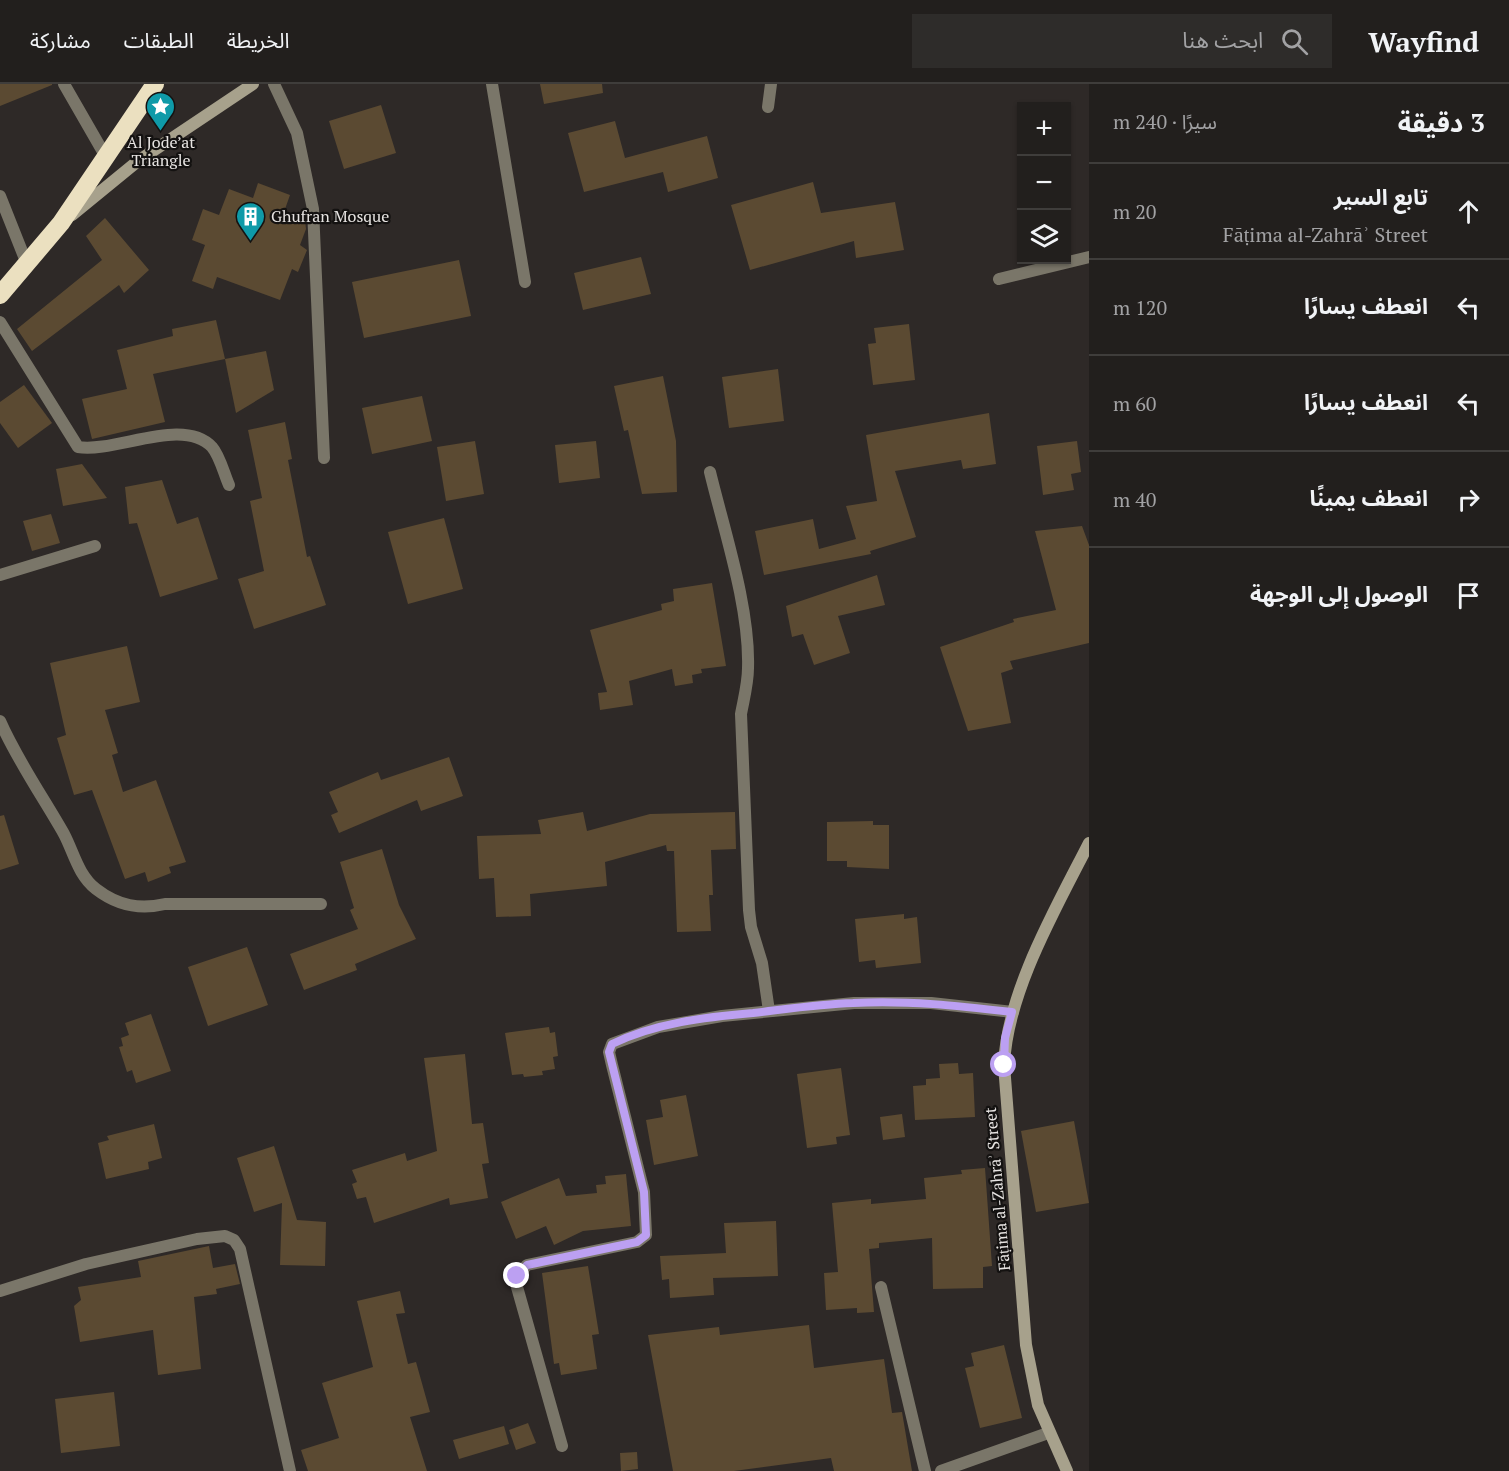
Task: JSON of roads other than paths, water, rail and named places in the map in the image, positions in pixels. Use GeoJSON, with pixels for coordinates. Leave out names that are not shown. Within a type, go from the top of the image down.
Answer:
{"type":"FeatureCollection","features":[{"type":"Feature","properties":{"kind":"highway"},"geometry":{"type":"LineString","coordinates":[[0,295],[62,223],[155,84]]}},
{"type":"Feature","properties":{"kind":"street"},"geometry":{"type":"LineString","coordinates":[[64,84],[106,157]]}},
{"type":"Feature","properties":{"kind":"street"},"geometry":{"type":"LineString","coordinates":[[62,223],[138,161],[253,84]]}},
{"type":"Feature","properties":{"kind":"street"},"geometry":{"type":"LineString","coordinates":[[274,84],[297,133],[313,209],[324,458]]}},
{"type":"Feature","properties":{"kind":"street"},"geometry":{"type":"LineString","coordinates":[[492,84],[525,282]]}},
{"type":"Feature","properties":{"kind":"street"},"geometry":{"type":"LineString","coordinates":[[768,107],[771,84]]}},
{"type":"Feature","properties":{"kind":"street"},"geometry":{"type":"LineString","coordinates":[[0,196],[27,264]]}},
{"type":"Feature","properties":{"kind":"street"},"geometry":{"type":"LineString","coordinates":[[999,279],[1089,257]]}},
{"type":"Feature","properties":{"kind":"street"},"geometry":{"type":"LineString","coordinates":[[0,322],[78,447],[93,449],[182,432],[200,439],[213,448],[229,485]]}},
{"type":"Feature","properties":{"kind":"street"},"geometry":{"type":"LineString","coordinates":[[710,471],[739,594],[748,647],[747,683],[741,714],[749,910],[751,927],[762,963],[769,1011]]}},
{"type":"Feature","properties":{"kind":"street"},"geometry":{"type":"LineString","coordinates":[[0,575],[95,546]]}},
{"type":"Feature","properties":{"kind":"street"},"geometry":{"type":"LineString","coordinates":[[0,721],[66,838],[75,862],[95,888],[123,905],[148,908],[165,904],[321,904]]}},
{"type":"Feature","properties":{"kind":"street","name":"Fāṭima al-Zahrāʾ Street"},"geometry":{"type":"LineString","coordinates":[[1067,1471],[1048,1433],[1032,1381],[1026,1345],[1004,1065],[1005,1038],[1012,1012],[1062,895],[1089,843]]}},
{"type":"Feature","properties":{"kind":"street"},"geometry":{"type":"LineString","coordinates":[[562,1446],[517,1287],[517,1276],[527,1265],[637,1242],[646,1235],[644,1192],[609,1052],[612,1044],[658,1027],[769,1011],[854,1003],[931,1003],[1012,1012]]}},
{"type":"Feature","properties":{"kind":"street"},"geometry":{"type":"LineString","coordinates":[[0,1290],[86,1264],[197,1239],[225,1236],[234,1240],[240,1249],[290,1471]]}},
{"type":"Feature","properties":{"kind":"street"},"geometry":{"type":"LineString","coordinates":[[881,1287],[925,1471]]}},
{"type":"Feature","properties":{"kind":"street"},"geometry":{"type":"LineString","coordinates":[[941,1471],[1048,1433]]}},
{"type":"Feature","properties":{"kind":"place","name":"Al Jode’at Triangle"},"geometry":{"type":"Point","coordinates":[161,132]}},
{"type":"Feature","properties":{"kind":"place","name":"Ghufran Mosque"},"geometry":{"type":"Point","coordinates":[250,242]}}]}
